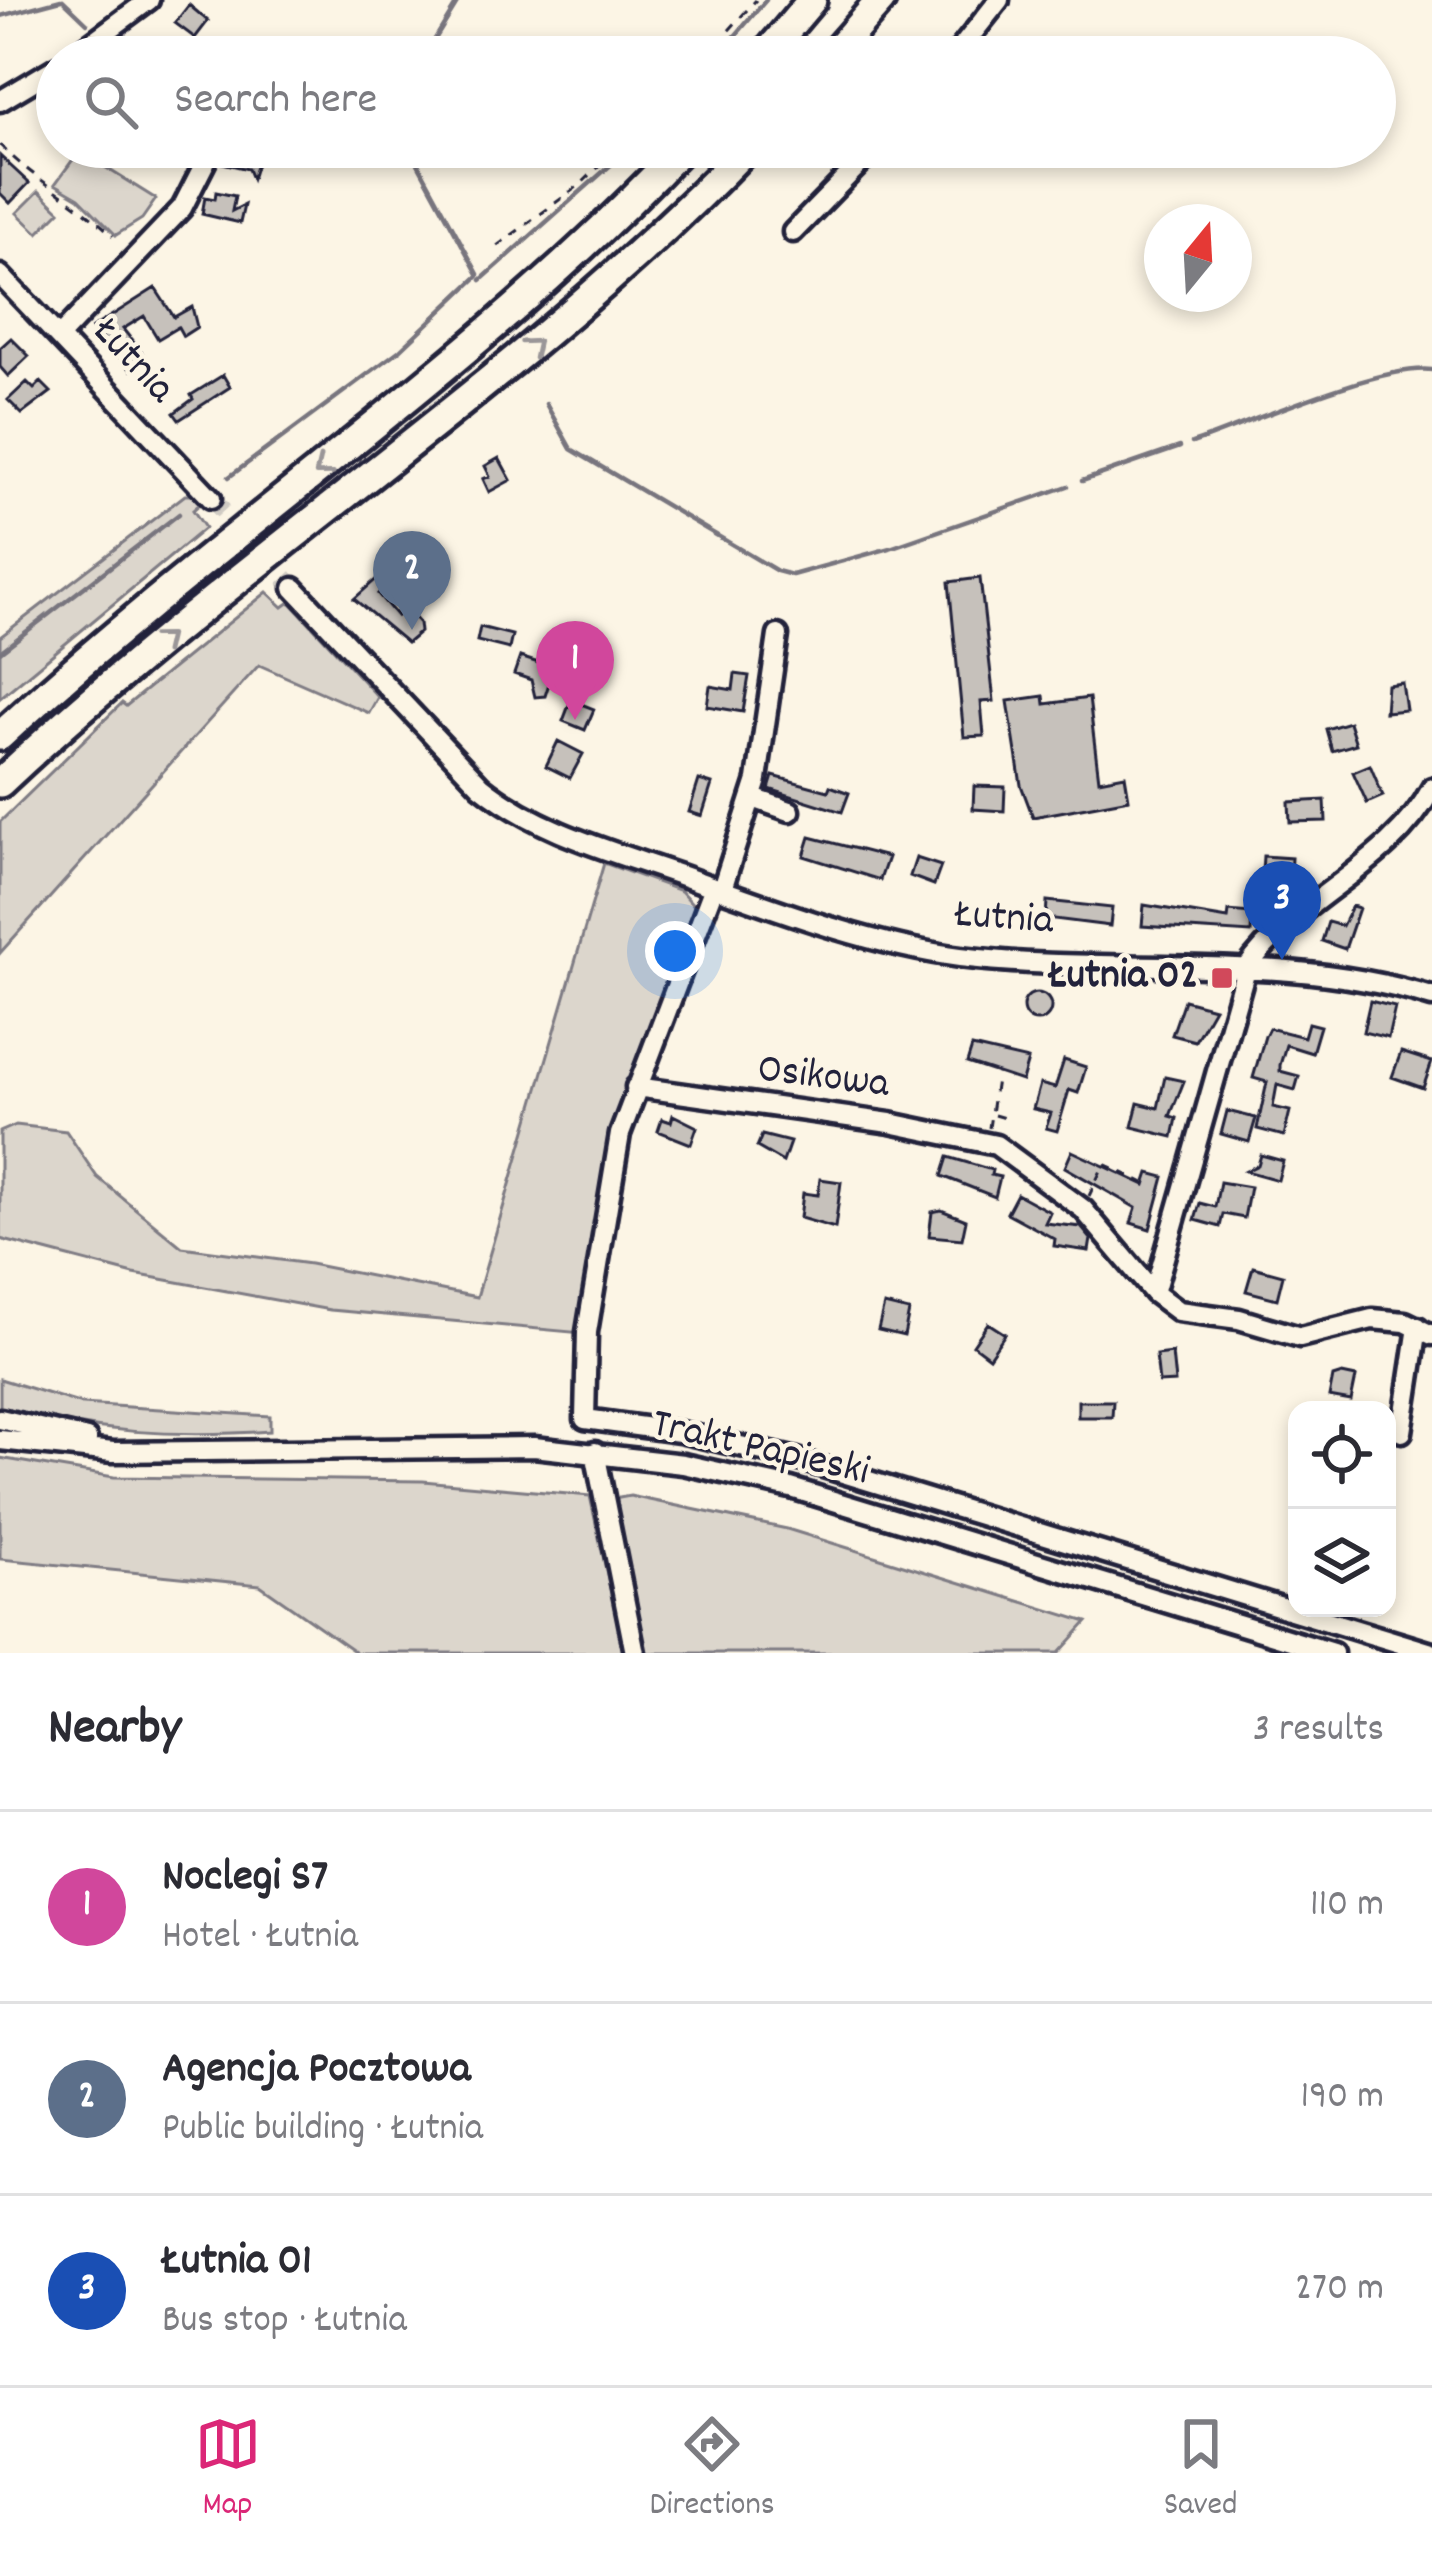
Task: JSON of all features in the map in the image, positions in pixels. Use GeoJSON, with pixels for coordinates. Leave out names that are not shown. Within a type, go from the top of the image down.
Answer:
{"type":"FeatureCollection","features":[{"type":"Feature","properties":{"kind":"highway"},"geometry":{"type":"LineString","coordinates":[[782,36],[812,0]]}},
{"type":"Feature","properties":{"kind":"highway"},"geometry":{"type":"LineString","coordinates":[[849,36],[881,0]]}},
{"type":"Feature","properties":{"kind":"highway"},"geometry":{"type":"LineString","coordinates":[[0,736],[53,687],[518,308],[661,168]]}},
{"type":"Feature","properties":{"kind":"highway"},"geometry":{"type":"LineString","coordinates":[[0,783],[74,715],[510,366],[725,168]]}},
{"type":"Feature","properties":{"kind":"highway"},"geometry":{"type":"LineString","coordinates":[[0,715],[53,687]]}},
{"type":"Feature","properties":{"kind":"highway"},"geometry":{"type":"LineString","coordinates":[[0,808],[74,715]]}},
{"type":"Feature","properties":{"kind":"street"},"geometry":{"type":"LineString","coordinates":[[100,36],[149,0]]}},
{"type":"Feature","properties":{"kind":"street"},"geometry":{"type":"LineString","coordinates":[[971,36],[999,0]]}},
{"type":"Feature","properties":{"kind":"street"},"geometry":{"type":"LineString","coordinates":[[0,101],[36,80]]}},
{"type":"Feature","properties":{"kind":"street"},"geometry":{"type":"LineString","coordinates":[[58,337],[182,208],[202,168]]}},
{"type":"Feature","properties":{"kind":"street"},"geometry":{"type":"LineString","coordinates":[[793,232],[822,213],[859,168]]}},
{"type":"Feature","properties":{"kind":"street","name":"Łutnia"},"geometry":{"type":"LineString","coordinates":[[0,275],[211,498]]}},
{"type":"Feature","properties":{"kind":"street","name":"Łutnia"},"geometry":{"type":"LineString","coordinates":[[294,588],[481,786],[514,813],[718,888],[884,942],[961,957],[1246,969],[1397,986],[1432,997]]}},
{"type":"Feature","properties":{"kind":"street"},"geometry":{"type":"LineString","coordinates":[[778,635],[753,799],[620,1134],[587,1331],[585,1419],[680,1432],[797,1459],[1432,1652]]}},
{"type":"Feature","properties":{"kind":"street"},"geometry":{"type":"LineString","coordinates":[[1154,1293],[1246,969],[1273,936],[1409,825],[1432,788]]}},
{"type":"Feature","properties":{"kind":"street"},"geometry":{"type":"LineString","coordinates":[[753,799],[790,811]]}},
{"type":"Feature","properties":{"kind":"street","name":"Osikowa"},"geometry":{"type":"LineString","coordinates":[[636,1087],[985,1142],[1015,1154],[1083,1209],[1154,1293],[1178,1311],[1239,1319],[1300,1336],[1372,1319],[1425,1331]]}},
{"type":"Feature","properties":{"kind":"street"},"geometry":{"type":"LineString","coordinates":[[1402,1432],[1425,1331]]}},
{"type":"Feature","properties":{"kind":"street","name":"Trakt Papieski"},"geometry":{"type":"LineString","coordinates":[[0,1420],[151,1450]]}},
{"type":"Feature","properties":{"kind":"street","name":"Trakt Papieski"},"geometry":{"type":"LineString","coordinates":[[0,1440],[113,1452],[474,1446],[595,1452],[683,1464],[791,1488],[1333,1653]]}},
{"type":"Feature","properties":{"kind":"street"},"geometry":{"type":"LineString","coordinates":[[595,1452],[635,1653]]}},
{"type":"Feature","properties":{"kind":"path"},"geometry":{"type":"LineString","coordinates":[[724,36],[756,0]]}},
{"type":"Feature","properties":{"kind":"path"},"geometry":{"type":"LineString","coordinates":[[0,145],[26,172],[77,200],[113,236]]}},
{"type":"Feature","properties":{"kind":"path"},"geometry":{"type":"LineString","coordinates":[[497,246],[597,168]]}},
{"type":"Feature","properties":{"kind":"path"},"geometry":{"type":"LineString","coordinates":[[985,1142],[997,1072]]}},
{"type":"Feature","properties":{"kind":"path"},"geometry":{"type":"LineString","coordinates":[[992,1115],[1009,1119]]}},
{"type":"Feature","properties":{"kind":"path"},"geometry":{"type":"LineString","coordinates":[[1083,1209],[1104,1168],[1144,1183]]}},
{"type":"Feature","properties":{"kind":"shaded area"},"geometry":{"type":"Polygon","coordinates":[[[67,168],[106,168],[156,199],[142,219],[116,235],[79,198],[55,184],[67,168]]]}},
{"type":"Feature","properties":{"kind":"shaded area"},"geometry":{"type":"Polygon","coordinates":[[[39,191],[60,211],[38,233],[17,213],[39,191]]]}},
{"type":"Feature","properties":{"kind":"shaded area"},"geometry":{"type":"Polygon","coordinates":[[[185,495],[195,495],[201,503],[193,510],[205,528],[0,698],[0,637],[185,495]]]}},
{"type":"Feature","properties":{"kind":"shaded area"},"geometry":{"type":"Polygon","coordinates":[[[267,592],[283,607],[290,602],[378,697],[369,713],[259,665],[0,953],[0,822],[122,703],[126,706],[267,592]]]}},
{"type":"Feature","properties":{"kind":"shaded area"},"geometry":{"type":"Polygon","coordinates":[[[604,863],[681,891],[697,909],[621,1112],[582,1333],[330,1310],[134,1274],[0,1239],[0,1132],[16,1125],[66,1131],[97,1177],[182,1247],[310,1264],[477,1297],[604,863]]]}},
{"type":"Feature","properties":{"kind":"shaded area"},"geometry":{"type":"Polygon","coordinates":[[[0,1379],[82,1404],[270,1416],[270,1431],[167,1433],[67,1423],[0,1407],[0,1379]]]}},
{"type":"Feature","properties":{"kind":"shaded area"},"geometry":{"type":"Polygon","coordinates":[[[0,1458],[114,1477],[423,1481],[590,1496],[624,1653],[357,1653],[260,1585],[0,1559],[0,1458]]]}},
{"type":"Feature","properties":{"kind":"shaded area"},"geometry":{"type":"Polygon","coordinates":[[[630,1496],[787,1529],[1087,1622],[1059,1653],[646,1653],[614,1499],[630,1496]]]}},
{"type":"Feature","properties":{"kind":"building"},"geometry":{"type":"Polygon","coordinates":[[[189,5],[208,21],[197,36],[175,23],[189,5]]]}},
{"type":"Feature","properties":{"kind":"building"},"geometry":{"type":"Polygon","coordinates":[[[0,156],[29,183],[10,203],[0,193],[0,156]]]}},
{"type":"Feature","properties":{"kind":"building"},"geometry":{"type":"Polygon","coordinates":[[[216,192],[235,196],[232,211],[244,205],[240,223],[202,214],[205,197],[215,199],[216,192]]]}},
{"type":"Feature","properties":{"kind":"building"},"geometry":{"type":"Polygon","coordinates":[[[155,288],[174,317],[192,307],[197,327],[183,336],[178,327],[158,339],[144,316],[123,329],[146,358],[131,370],[92,328],[155,288]]]}},
{"type":"Feature","properties":{"kind":"building"},"geometry":{"type":"Polygon","coordinates":[[[11,338],[29,356],[8,376],[0,367],[0,348],[11,338]]]}},
{"type":"Feature","properties":{"kind":"building"},"geometry":{"type":"Polygon","coordinates":[[[223,375],[230,387],[179,420],[174,413],[193,399],[191,395],[223,375]]]}},
{"type":"Feature","properties":{"kind":"building"},"geometry":{"type":"Polygon","coordinates":[[[27,382],[34,389],[41,382],[51,392],[22,414],[8,400],[27,382]]]}},
{"type":"Feature","properties":{"kind":"building"},"geometry":{"type":"Polygon","coordinates":[[[499,458],[511,480],[489,492],[483,479],[490,476],[485,466],[499,458]]]}},
{"type":"Feature","properties":{"kind":"building"},"geometry":{"type":"Polygon","coordinates":[[[390,567],[398,576],[378,594],[397,616],[406,608],[419,623],[420,632],[407,643],[354,599],[390,567]]]}},
{"type":"Feature","properties":{"kind":"building"},"geometry":{"type":"Polygon","coordinates":[[[980,578],[994,701],[981,702],[984,736],[964,737],[949,582],[980,578]]]}},
{"type":"Feature","properties":{"kind":"building"},"geometry":{"type":"Polygon","coordinates":[[[480,627],[512,635],[509,649],[477,641],[480,627]]]}},
{"type":"Feature","properties":{"kind":"building"},"geometry":{"type":"Polygon","coordinates":[[[520,657],[554,668],[545,696],[535,697],[531,680],[514,674],[520,657]]]}},
{"type":"Feature","properties":{"kind":"building"},"geometry":{"type":"Polygon","coordinates":[[[735,674],[749,676],[743,712],[707,706],[710,686],[733,690],[735,674]]]}},
{"type":"Feature","properties":{"kind":"building"},"geometry":{"type":"Polygon","coordinates":[[[1402,683],[1406,710],[1385,712],[1387,685],[1402,683]]]}},
{"type":"Feature","properties":{"kind":"building"},"geometry":{"type":"Polygon","coordinates":[[[1044,696],[1045,704],[1089,698],[1099,780],[1125,775],[1129,799],[1033,817],[1021,785],[1008,701],[1044,696]]]}},
{"type":"Feature","properties":{"kind":"building"},"geometry":{"type":"Polygon","coordinates":[[[571,700],[594,709],[585,730],[563,721],[571,700]]]}},
{"type":"Feature","properties":{"kind":"building"},"geometry":{"type":"Polygon","coordinates":[[[1349,722],[1356,744],[1332,751],[1326,729],[1349,722]]]}},
{"type":"Feature","properties":{"kind":"building"},"geometry":{"type":"Polygon","coordinates":[[[558,741],[583,754],[570,778],[546,766],[558,741]]]}},
{"type":"Feature","properties":{"kind":"building"},"geometry":{"type":"Polygon","coordinates":[[[1370,765],[1383,796],[1367,803],[1353,772],[1370,765]]]}},
{"type":"Feature","properties":{"kind":"building"},"geometry":{"type":"Polygon","coordinates":[[[773,776],[849,793],[842,812],[769,789],[773,776]]]}},
{"type":"Feature","properties":{"kind":"building"},"geometry":{"type":"Polygon","coordinates":[[[699,780],[712,784],[702,816],[689,812],[699,780]]]}},
{"type":"Feature","properties":{"kind":"building"},"geometry":{"type":"Polygon","coordinates":[[[974,786],[1005,787],[1004,811],[973,809],[974,786]]]}},
{"type":"Feature","properties":{"kind":"building"},"geometry":{"type":"Polygon","coordinates":[[[1325,800],[1326,821],[1290,822],[1289,802],[1325,800]]]}},
{"type":"Feature","properties":{"kind":"building"},"geometry":{"type":"Polygon","coordinates":[[[810,837],[888,857],[880,880],[804,856],[810,837]]]}},
{"type":"Feature","properties":{"kind":"building"},"geometry":{"type":"Polygon","coordinates":[[[1263,856],[1291,858],[1290,874],[1262,872],[1263,856]]]}},
{"type":"Feature","properties":{"kind":"building"},"geometry":{"type":"Polygon","coordinates":[[[916,858],[941,866],[934,885],[910,876],[916,858]]]}},
{"type":"Feature","properties":{"kind":"building"},"geometry":{"type":"Polygon","coordinates":[[[1047,901],[1112,908],[1110,926],[1046,918],[1047,901]]]}},
{"type":"Feature","properties":{"kind":"building"},"geometry":{"type":"Polygon","coordinates":[[[1144,905],[1228,919],[1229,911],[1252,913],[1251,933],[1142,926],[1144,905]]]}},
{"type":"Feature","properties":{"kind":"building"},"geometry":{"type":"Polygon","coordinates":[[[1352,906],[1359,908],[1345,949],[1322,941],[1328,922],[1342,926],[1352,906]]]}},
{"type":"Feature","properties":{"kind":"building"},"geometry":{"type":"Polygon","coordinates":[[[1037,993],[1047,997],[1051,1007],[1047,1017],[1037,1021],[1027,1017],[1023,1007],[1027,997],[1037,993]]]}},
{"type":"Feature","properties":{"kind":"building"},"geometry":{"type":"Polygon","coordinates":[[[1184,1000],[1214,1008],[1195,1041],[1172,1035],[1184,1000]]]}},
{"type":"Feature","properties":{"kind":"building"},"geometry":{"type":"Polygon","coordinates":[[[1370,1001],[1395,1007],[1388,1038],[1363,1032],[1370,1001]]]}},
{"type":"Feature","properties":{"kind":"building"},"geometry":{"type":"Polygon","coordinates":[[[1308,1023],[1320,1026],[1312,1053],[1286,1045],[1280,1065],[1280,1071],[1299,1076],[1295,1090],[1277,1085],[1273,1107],[1290,1111],[1284,1136],[1257,1129],[1267,1082],[1253,1078],[1265,1036],[1269,1028],[1304,1037],[1308,1023]]]}},
{"type":"Feature","properties":{"kind":"building"},"geometry":{"type":"Polygon","coordinates":[[[972,1047],[1028,1060],[1022,1081],[967,1063],[972,1047]]]}},
{"type":"Feature","properties":{"kind":"building"},"geometry":{"type":"Polygon","coordinates":[[[1401,1052],[1432,1062],[1423,1088],[1392,1077],[1401,1052]]]}},
{"type":"Feature","properties":{"kind":"building"},"geometry":{"type":"Polygon","coordinates":[[[1064,1060],[1086,1067],[1078,1093],[1069,1090],[1057,1131],[1046,1128],[1051,1113],[1033,1109],[1040,1084],[1055,1088],[1064,1060]]]}},
{"type":"Feature","properties":{"kind":"building"},"geometry":{"type":"Polygon","coordinates":[[[1165,1077],[1184,1081],[1170,1116],[1177,1118],[1173,1137],[1132,1127],[1138,1103],[1158,1108],[1165,1077]]]}},
{"type":"Feature","properties":{"kind":"building"},"geometry":{"type":"Polygon","coordinates":[[[1227,1111],[1256,1118],[1249,1142],[1221,1134],[1227,1111]]]}},
{"type":"Feature","properties":{"kind":"building"},"geometry":{"type":"Polygon","coordinates":[[[673,1115],[697,1127],[691,1144],[658,1131],[662,1119],[671,1122],[673,1115]]]}},
{"type":"Feature","properties":{"kind":"building"},"geometry":{"type":"Polygon","coordinates":[[[762,1135],[790,1142],[783,1162],[757,1147],[762,1135]]]}},
{"type":"Feature","properties":{"kind":"building"},"geometry":{"type":"Polygon","coordinates":[[[1072,1151],[1145,1185],[1149,1173],[1164,1177],[1150,1229],[1131,1223],[1136,1208],[1065,1167],[1072,1151]]]}},
{"type":"Feature","properties":{"kind":"building"},"geometry":{"type":"Polygon","coordinates":[[[1261,1155],[1283,1161],[1278,1180],[1246,1171],[1258,1165],[1261,1155]]]}},
{"type":"Feature","properties":{"kind":"building"},"geometry":{"type":"Polygon","coordinates":[[[948,1157],[992,1170],[991,1175],[1000,1177],[995,1197],[942,1176],[948,1157]]]}},
{"type":"Feature","properties":{"kind":"building"},"geometry":{"type":"Polygon","coordinates":[[[820,1179],[841,1182],[835,1228],[800,1218],[803,1193],[818,1195],[820,1179]]]}},
{"type":"Feature","properties":{"kind":"building"},"geometry":{"type":"Polygon","coordinates":[[[1220,1182],[1250,1187],[1244,1218],[1223,1214],[1220,1227],[1195,1220],[1200,1203],[1215,1207],[1220,1182]]]}},
{"type":"Feature","properties":{"kind":"building"},"geometry":{"type":"Polygon","coordinates":[[[1017,1194],[1050,1212],[1045,1223],[1081,1227],[1091,1239],[1089,1251],[1054,1246],[1055,1239],[1007,1213],[1017,1194]]]}},
{"type":"Feature","properties":{"kind":"building"},"geometry":{"type":"Polygon","coordinates":[[[941,1210],[966,1220],[962,1239],[929,1236],[932,1212],[941,1210]]]}},
{"type":"Feature","properties":{"kind":"building"},"geometry":{"type":"Polygon","coordinates":[[[1253,1267],[1283,1275],[1277,1299],[1246,1291],[1253,1267]]]}},
{"type":"Feature","properties":{"kind":"building"},"geometry":{"type":"Polygon","coordinates":[[[884,1305],[909,1311],[904,1336],[878,1330],[884,1305]]]}},
{"type":"Feature","properties":{"kind":"building"},"geometry":{"type":"Polygon","coordinates":[[[988,1323],[1005,1334],[989,1357],[973,1345],[988,1323]]]}},
{"type":"Feature","properties":{"kind":"building"},"geometry":{"type":"Polygon","coordinates":[[[1172,1353],[1175,1382],[1159,1383],[1156,1355],[1172,1353]]]}},
{"type":"Feature","properties":{"kind":"building"},"geometry":{"type":"Polygon","coordinates":[[[1333,1377],[1356,1377],[1351,1401],[1329,1397],[1333,1377]]]}},
{"type":"Feature","properties":{"kind":"building"},"geometry":{"type":"Polygon","coordinates":[[[1078,1401],[1113,1401],[1112,1417],[1078,1417],[1078,1401]]]}},
{"type":"Feature","properties":{"kind":"waterway"},"geometry":{"type":"LineString","coordinates":[[1,16],[61,0]]}},
{"type":"Feature","properties":{"kind":"waterway"},"geometry":{"type":"LineString","coordinates":[[63,0],[87,23]]}},
{"type":"Feature","properties":{"kind":"waterway"},"geometry":{"type":"LineString","coordinates":[[437,36],[459,0]]}},
{"type":"Feature","properties":{"kind":"waterway"},"geometry":{"type":"LineString","coordinates":[[735,36],[766,0]]}},
{"type":"Feature","properties":{"kind":"waterway"},"geometry":{"type":"LineString","coordinates":[[420,168],[478,274]]}},
{"type":"Feature","properties":{"kind":"waterway"},"geometry":{"type":"LineString","coordinates":[[481,280],[607,168]]}},
{"type":"Feature","properties":{"kind":"waterway"},"geometry":{"type":"LineString","coordinates":[[229,477],[400,350],[478,276]]}},
{"type":"Feature","properties":{"kind":"waterway"},"geometry":{"type":"LineString","coordinates":[[1192,443],[1348,385],[1432,370]]}},
{"type":"Feature","properties":{"kind":"waterway"},"geometry":{"type":"LineString","coordinates":[[546,404],[571,449],[777,571],[792,575],[890,548],[1068,486]]}},
{"type":"Feature","properties":{"kind":"waterway"},"geometry":{"type":"LineString","coordinates":[[1082,481],[1180,447]]}},
{"type":"Feature","properties":{"kind":"waterway"},"geometry":{"type":"LineString","coordinates":[[0,652],[179,514]]}},
{"type":"Feature","properties":{"kind":"tunnel"},"geometry":{"type":"LineString","coordinates":[[211,498],[294,588]]}},
{"type":"Feature","properties":{"kind":"place","name":"Agencja Pocztowa"},"geometry":{"type":"Point","coordinates":[412,630]}},
{"type":"Feature","properties":{"kind":"place","name":"Noclegi S7"},"geometry":{"type":"Point","coordinates":[575,720]}},
{"type":"Feature","properties":{"kind":"place","name":"Łutnia 01"},"geometry":{"type":"Point","coordinates":[1282,960]}},
{"type":"Feature","properties":{"kind":"place","name":"Łutnia 02"},"geometry":{"type":"Point","coordinates":[1222,978]}}]}
